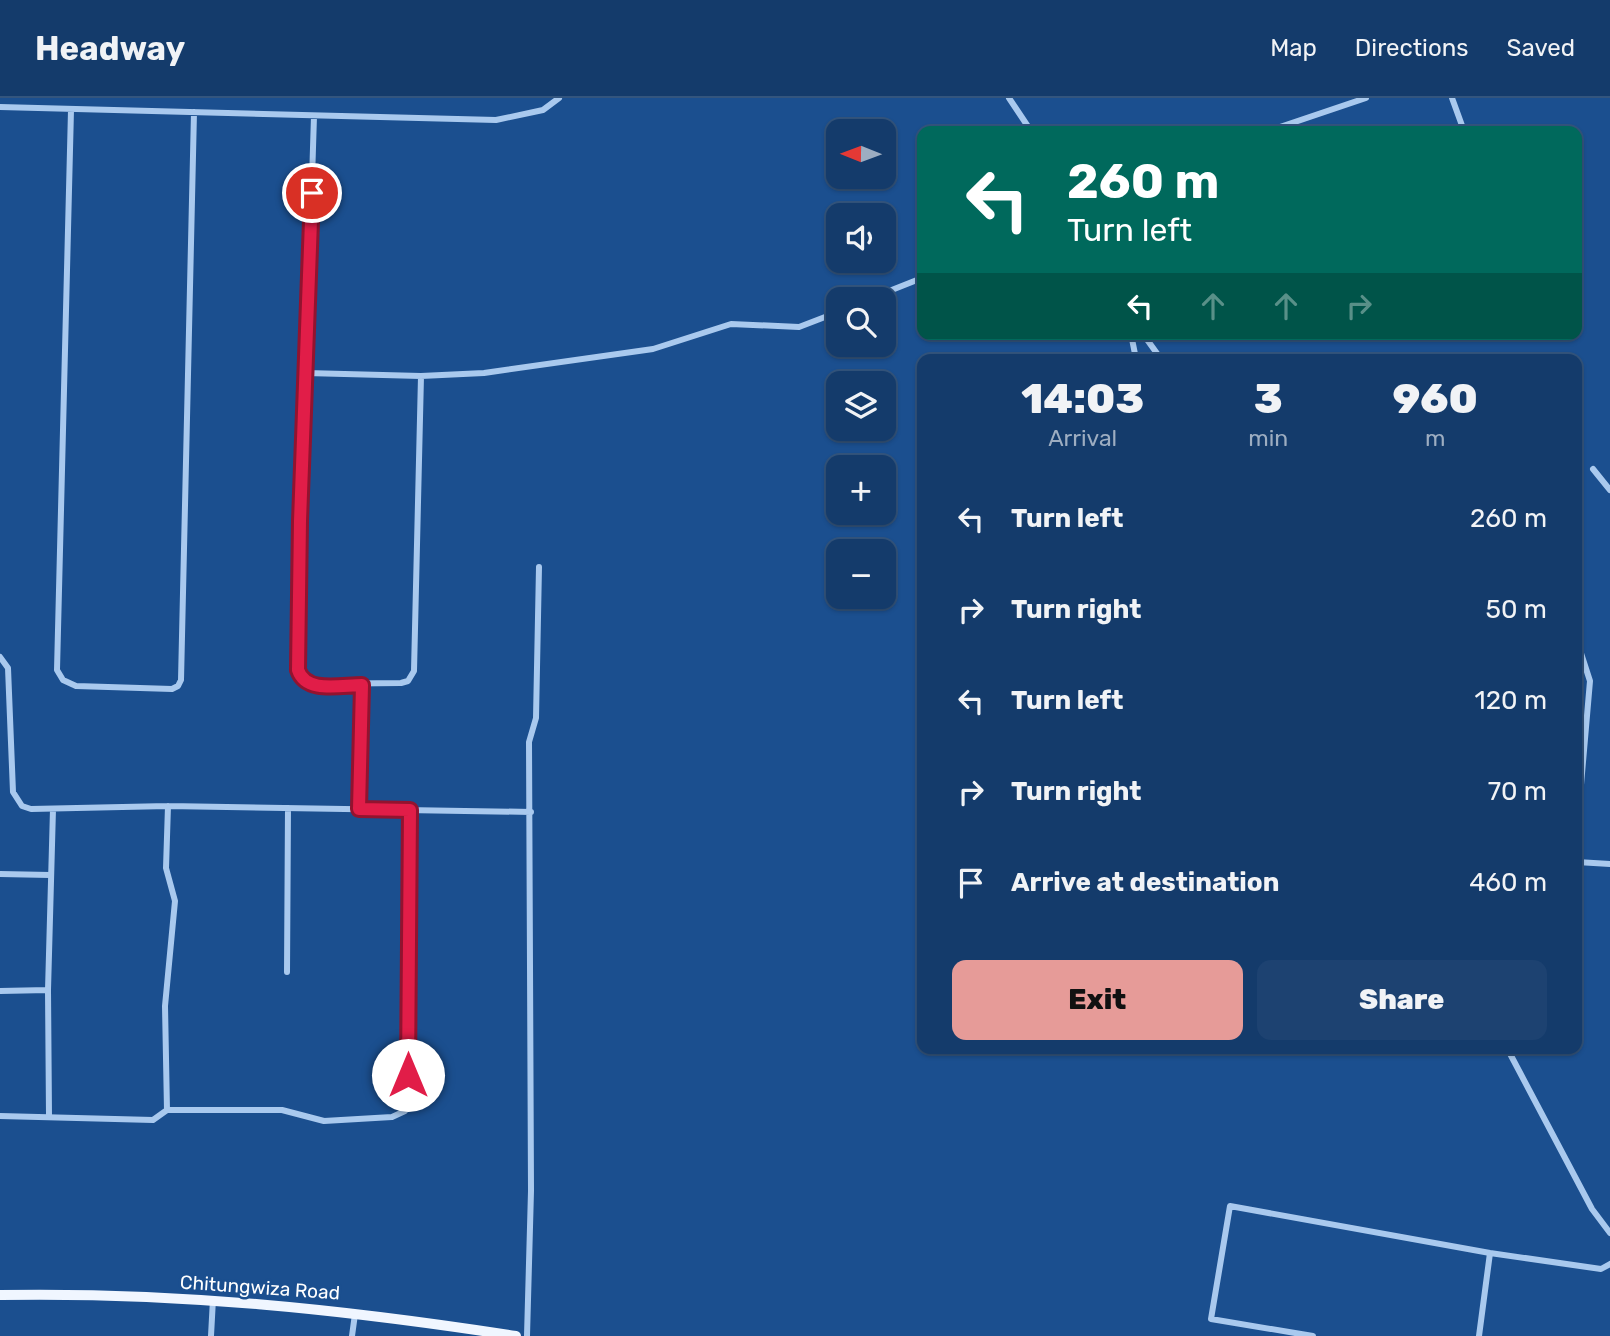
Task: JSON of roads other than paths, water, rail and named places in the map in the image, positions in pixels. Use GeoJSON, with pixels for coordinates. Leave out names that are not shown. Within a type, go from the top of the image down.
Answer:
{"type":"FeatureCollection","features":[{"type":"Feature","properties":{"kind":"main road","name":"Chitungwiza Road"},"geometry":{"type":"LineString","coordinates":[[0,1295],[213,1299],[356,1312],[516,1336]]}},
{"type":"Feature","properties":{"kind":"street"},"geometry":{"type":"LineString","coordinates":[[0,107],[496,120],[543,110],[559,98]]}},
{"type":"Feature","properties":{"kind":"street"},"geometry":{"type":"LineString","coordinates":[[1009,98],[1028,126]]}},
{"type":"Feature","properties":{"kind":"street"},"geometry":{"type":"LineString","coordinates":[[1283,126],[1366,98]]}},
{"type":"Feature","properties":{"kind":"street"},"geometry":{"type":"LineString","coordinates":[[1452,98],[1462,126]]}},
{"type":"Feature","properties":{"kind":"street"},"geometry":{"type":"LineString","coordinates":[[71,110],[57,670],[63,680],[76,686],[172,688],[178,686],[181,680],[194,112]]}},
{"type":"Feature","properties":{"kind":"street"},"geometry":{"type":"LineString","coordinates":[[314,116],[298,670],[302,681],[311,685],[401,683],[408,681],[414,671],[421,376]]}},
{"type":"Feature","properties":{"kind":"street"},"geometry":{"type":"LineString","coordinates":[[896,288],[917,280]]}},
{"type":"Feature","properties":{"kind":"street"},"geometry":{"type":"LineString","coordinates":[[306,373],[421,376],[484,373],[608,357],[674,344],[724,326],[789,329],[826,317]]}},
{"type":"Feature","properties":{"kind":"street"},"geometry":{"type":"LineString","coordinates":[[1593,469],[1610,491]]}},
{"type":"Feature","properties":{"kind":"street"},"geometry":{"type":"LineString","coordinates":[[527,1336],[531,1191],[529,742],[536,718],[540,567]]}},
{"type":"Feature","properties":{"kind":"street"},"geometry":{"type":"LineString","coordinates":[[1582,656],[1590,681],[1582,773]]}},
{"type":"Feature","properties":{"kind":"street"},"geometry":{"type":"LineString","coordinates":[[0,657],[8,668],[13,792],[22,806],[53,810],[169,806],[531,812]]}},
{"type":"Feature","properties":{"kind":"street"},"geometry":{"type":"LineString","coordinates":[[359,809],[362,685]]}},
{"type":"Feature","properties":{"kind":"street"},"geometry":{"type":"LineString","coordinates":[[167,1110],[165,1006],[175,901],[166,868],[169,806]]}},
{"type":"Feature","properties":{"kind":"street"},"geometry":{"type":"LineString","coordinates":[[287,972],[288,808]]}},
{"type":"Feature","properties":{"kind":"street"},"geometry":{"type":"LineString","coordinates":[[49,1115],[48,990],[53,810]]}},
{"type":"Feature","properties":{"kind":"street"},"geometry":{"type":"LineString","coordinates":[[0,1116],[49,1115],[153,1120],[167,1110],[282,1110],[324,1121],[392,1117],[405,1111],[408,1102],[410,810]]}},
{"type":"Feature","properties":{"kind":"street"},"geometry":{"type":"LineString","coordinates":[[1582,862],[1610,864]]}},
{"type":"Feature","properties":{"kind":"street"},"geometry":{"type":"LineString","coordinates":[[0,874],[50,875]]}},
{"type":"Feature","properties":{"kind":"street"},"geometry":{"type":"LineString","coordinates":[[0,991],[48,990]]}},
{"type":"Feature","properties":{"kind":"street"},"geometry":{"type":"LineString","coordinates":[[1510,1054],[1592,1209],[1610,1233]]}},
{"type":"Feature","properties":{"kind":"street"},"geometry":{"type":"LineString","coordinates":[[1313,1336],[1211,1319],[1230,1206],[1490,1253],[1601,1269],[1610,1264]]}},
{"type":"Feature","properties":{"kind":"street"},"geometry":{"type":"LineString","coordinates":[[1479,1336],[1490,1253]]}},
{"type":"Feature","properties":{"kind":"street"},"geometry":{"type":"LineString","coordinates":[[211,1336],[213,1299]]}},
{"type":"Feature","properties":{"kind":"street"},"geometry":{"type":"LineString","coordinates":[[352,1336],[356,1312]]}}]}
